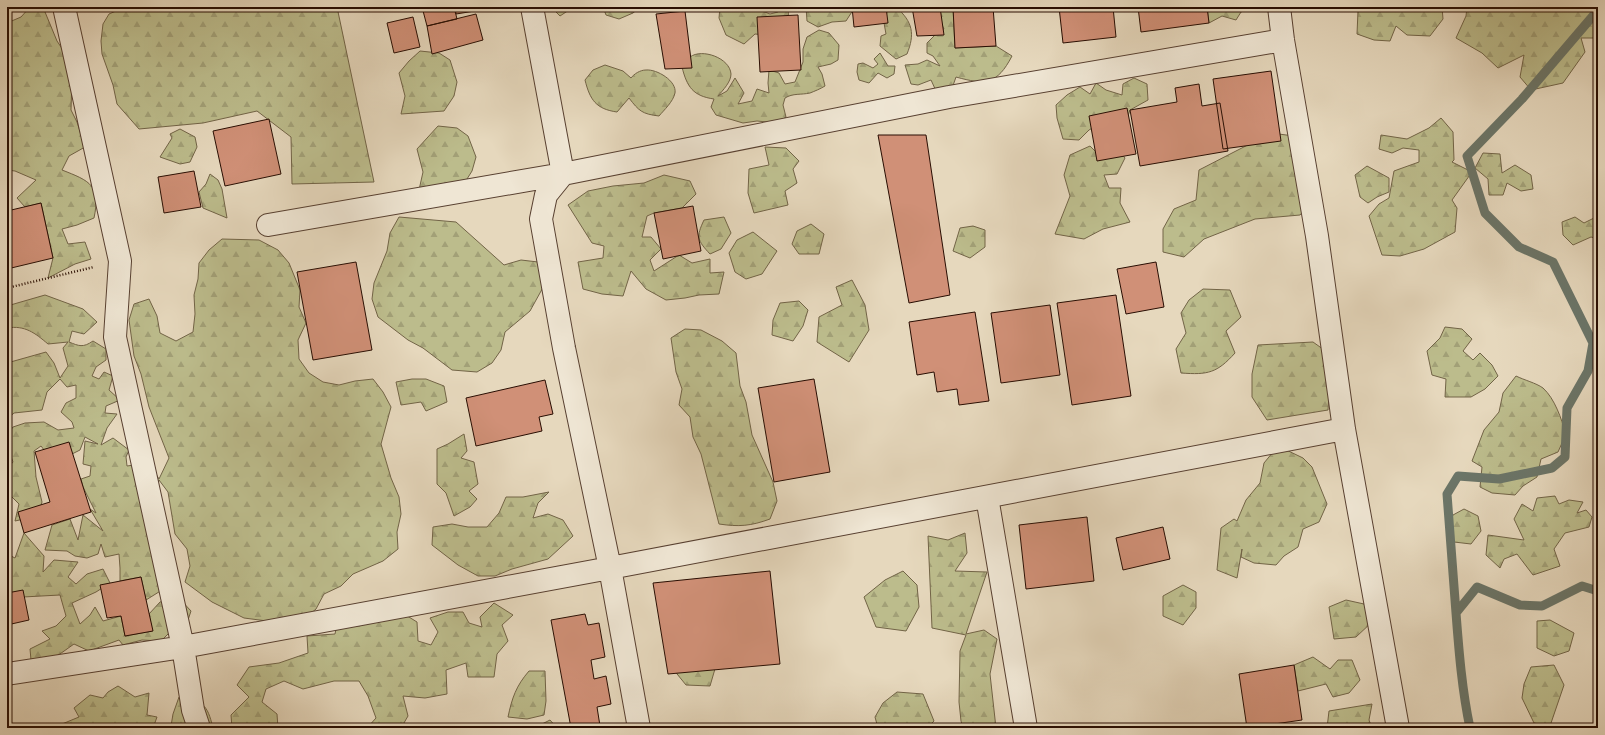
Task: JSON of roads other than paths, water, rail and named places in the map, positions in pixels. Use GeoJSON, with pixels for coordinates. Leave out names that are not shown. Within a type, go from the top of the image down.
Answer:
{"type":"FeatureCollection","features":[{"type":"Feature","properties":{"kind":"street"},"geometry":{"type":"LineString","coordinates":[[64,7],[120,261],[115,337],[183,647],[193,710],[199,728]]}},
{"type":"Feature","properties":{"kind":"street"},"geometry":{"type":"LineString","coordinates":[[532,7],[563,174],[546,195],[541,219],[564,348],[610,568],[639,728]]}},
{"type":"Feature","properties":{"kind":"street"},"geometry":{"type":"LineString","coordinates":[[1279,7],[1283,40],[1317,236],[1344,429],[1398,728]]}},
{"type":"Feature","properties":{"kind":"street"},"geometry":{"type":"LineString","coordinates":[[268,225],[563,174],[949,97],[1283,40]]}},
{"type":"Feature","properties":{"kind":"street"},"geometry":{"type":"LineString","coordinates":[[7,674],[183,647],[1344,429]]}},
{"type":"Feature","properties":{"kind":"street"},"geometry":{"type":"LineString","coordinates":[[987,497],[1026,728]]}},
{"type":"Feature","properties":{"kind":"waterway"},"geometry":{"type":"LineString","coordinates":[[1456,613],[1447,494],[1458,476],[1499,479],[1552,468],[1565,457],[1567,408],[1588,371],[1593,343],[1553,262],[1519,247],[1485,213],[1467,156],[1522,99],[1598,10]]}},
{"type":"Feature","properties":{"kind":"waterway"},"geometry":{"type":"LineString","coordinates":[[1470,728],[1463,685],[1456,613],[1477,587],[1520,605],[1542,606],[1582,586],[1598,591]]}}]}
